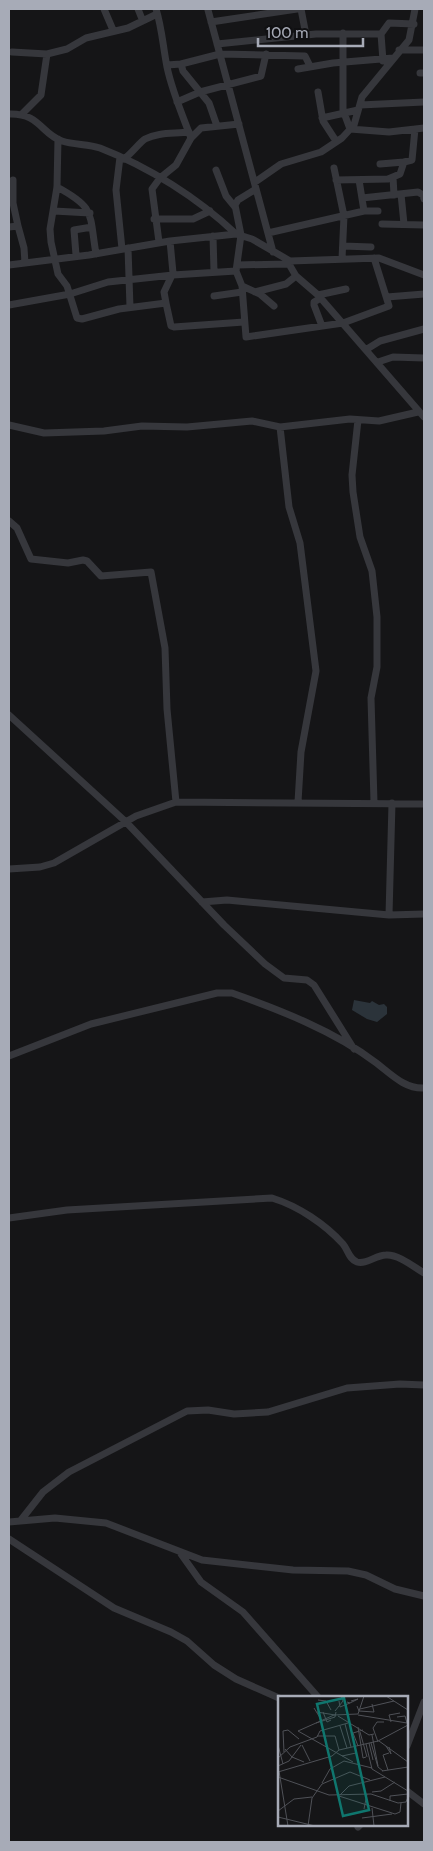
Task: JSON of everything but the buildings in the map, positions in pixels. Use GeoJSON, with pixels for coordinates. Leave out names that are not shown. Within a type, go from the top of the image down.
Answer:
{"type":"FeatureCollection","features":[{"type":"Feature","properties":{"kind":"street"},"geometry":{"type":"LineString","coordinates":[[104,9],[113,30]]}},
{"type":"Feature","properties":{"kind":"street"},"geometry":{"type":"LineString","coordinates":[[138,9],[142,19]]}},
{"type":"Feature","properties":{"kind":"street"},"geometry":{"type":"LineString","coordinates":[[211,22],[253,12],[297,9]]}},
{"type":"Feature","properties":{"kind":"street"},"geometry":{"type":"LineString","coordinates":[[301,9],[306,35]]}},
{"type":"Feature","properties":{"kind":"street"},"geometry":{"type":"LineString","coordinates":[[374,258],[389,303],[388,308],[343,323],[246,338],[242,289],[237,268],[238,235],[236,207],[238,200],[281,164],[321,152],[354,125],[362,97],[409,40],[414,24],[415,9]]}},
{"type":"Feature","properties":{"kind":"street"},"geometry":{"type":"LineString","coordinates":[[208,10],[273,252]]}},
{"type":"Feature","properties":{"kind":"street"},"geometry":{"type":"LineString","coordinates":[[12,52],[47,54],[67,49],[86,38],[113,30],[128,28],[157,11],[163,30],[167,66],[177,102],[190,135]]}},
{"type":"Feature","properties":{"kind":"street"},"geometry":{"type":"LineString","coordinates":[[385,68],[382,58],[381,34],[389,23],[414,24]]}},
{"type":"Feature","properties":{"kind":"street"},"geometry":{"type":"LineString","coordinates":[[343,33],[341,62],[345,112],[350,129]]}},
{"type":"Feature","properties":{"kind":"street"},"geometry":{"type":"LineString","coordinates":[[217,44],[306,35],[343,33],[381,34]]}},
{"type":"Feature","properties":{"kind":"street"},"geometry":{"type":"LineString","coordinates":[[399,50],[424,50]]}},
{"type":"Feature","properties":{"kind":"street"},"geometry":{"type":"LineString","coordinates":[[22,114],[41,95],[47,54]]}},
{"type":"Feature","properties":{"kind":"street"},"geometry":{"type":"LineString","coordinates":[[167,66],[220,54],[305,56],[310,66]]}},
{"type":"Feature","properties":{"kind":"street"},"geometry":{"type":"LineString","coordinates":[[177,102],[200,92],[261,76],[266,54]]}},
{"type":"Feature","properties":{"kind":"street"},"geometry":{"type":"LineString","coordinates":[[298,69],[341,62],[393,58]]}},
{"type":"Feature","properties":{"kind":"street"},"geometry":{"type":"LineString","coordinates":[[181,64],[183,71],[209,103],[217,126]]}},
{"type":"Feature","properties":{"kind":"street"},"geometry":{"type":"LineString","coordinates":[[318,92],[322,118],[336,141]]}},
{"type":"Feature","properties":{"kind":"street"},"geometry":{"type":"LineString","coordinates":[[322,118],[359,108],[424,102]]}},
{"type":"Feature","properties":{"kind":"street"},"geometry":{"type":"LineString","coordinates":[[9,114],[22,114],[42,125],[58,139],[98,148],[122,158],[160,178],[210,211],[238,235],[273,252],[286,262],[296,276],[320,297],[367,349],[421,415]]}},
{"type":"Feature","properties":{"kind":"street"},"geometry":{"type":"LineString","coordinates":[[159,242],[154,218],[152,189],[160,178],[176,165],[190,135],[201,128],[239,124]]}},
{"type":"Feature","properties":{"kind":"street"},"geometry":{"type":"LineString","coordinates":[[350,129],[389,132],[424,128]]}},
{"type":"Feature","properties":{"kind":"street"},"geometry":{"type":"LineString","coordinates":[[380,164],[412,160],[415,129]]}},
{"type":"Feature","properties":{"kind":"street"},"geometry":{"type":"LineString","coordinates":[[130,307],[125,248],[116,190],[122,158],[136,150],[144,140],[167,133],[190,135]]}},
{"type":"Feature","properties":{"kind":"street"},"geometry":{"type":"LineString","coordinates":[[58,139],[57,187],[50,229],[53,259],[58,274],[70,294],[77,318],[82,319],[130,307],[166,303]]}},
{"type":"Feature","properties":{"kind":"street"},"geometry":{"type":"LineString","coordinates":[[336,180],[393,177],[400,174],[404,162]]}},
{"type":"Feature","properties":{"kind":"street"},"geometry":{"type":"LineString","coordinates":[[334,168],[344,216],[342,259]]}},
{"type":"Feature","properties":{"kind":"street"},"geometry":{"type":"LineString","coordinates":[[216,170],[226,196],[236,207]]}},
{"type":"Feature","properties":{"kind":"street"},"geometry":{"type":"LineString","coordinates":[[393,177],[404,224]]}},
{"type":"Feature","properties":{"kind":"street"},"geometry":{"type":"LineString","coordinates":[[13,180],[13,202],[24,248],[25,263]]}},
{"type":"Feature","properties":{"kind":"street"},"geometry":{"type":"LineString","coordinates":[[359,180],[364,211]]}},
{"type":"Feature","properties":{"kind":"street"},"geometry":{"type":"LineString","coordinates":[[57,187],[84,203],[90,214],[96,254]]}},
{"type":"Feature","properties":{"kind":"street"},"geometry":{"type":"LineString","coordinates":[[362,198],[420,192],[424,199]]}},
{"type":"Feature","properties":{"kind":"street"},"geometry":{"type":"LineString","coordinates":[[54,211],[90,214]]}},
{"type":"Feature","properties":{"kind":"street"},"geometry":{"type":"LineString","coordinates":[[154,218],[193,219],[210,211]]}},
{"type":"Feature","properties":{"kind":"street"},"geometry":{"type":"LineString","coordinates":[[268,233],[364,211],[378,211]]}},
{"type":"Feature","properties":{"kind":"street"},"geometry":{"type":"LineString","coordinates":[[382,224],[424,225]]}},
{"type":"Feature","properties":{"kind":"street"},"geometry":{"type":"LineString","coordinates":[[9,227],[18,226]]}},
{"type":"Feature","properties":{"kind":"street"},"geometry":{"type":"LineString","coordinates":[[76,256],[74,230],[92,227]]}},
{"type":"Feature","properties":{"kind":"street"},"geometry":{"type":"LineString","coordinates":[[9,265],[96,254],[170,240],[238,235]]}},
{"type":"Feature","properties":{"kind":"street"},"geometry":{"type":"LineString","coordinates":[[213,236],[214,271]]}},
{"type":"Feature","properties":{"kind":"street"},"geometry":{"type":"LineString","coordinates":[[170,240],[173,275],[164,292],[171,326],[174,328],[244,322]]}},
{"type":"Feature","properties":{"kind":"street"},"geometry":{"type":"LineString","coordinates":[[343,246],[371,248]]}},
{"type":"Feature","properties":{"kind":"street"},"geometry":{"type":"LineString","coordinates":[[9,305],[70,294],[96,285],[128,280],[297,261],[374,258],[387,260],[424,275]]}},
{"type":"Feature","properties":{"kind":"street"},"geometry":{"type":"LineString","coordinates":[[255,292],[286,284],[296,276]]}},
{"type":"Feature","properties":{"kind":"street"},"geometry":{"type":"LineString","coordinates":[[214,296],[242,289],[255,292],[274,306]]}},
{"type":"Feature","properties":{"kind":"street"},"geometry":{"type":"LineString","coordinates":[[322,326],[314,302],[320,297],[346,289]]}},
{"type":"Feature","properties":{"kind":"street"},"geometry":{"type":"LineString","coordinates":[[387,297],[424,294]]}},
{"type":"Feature","properties":{"kind":"street"},"geometry":{"type":"LineString","coordinates":[[367,349],[380,340],[424,329]]}},
{"type":"Feature","properties":{"kind":"street"},"geometry":{"type":"LineString","coordinates":[[378,362],[393,357],[424,358]]}},
{"type":"Feature","properties":{"kind":"street"},"geometry":{"type":"LineString","coordinates":[[9,424],[44,433],[104,431],[142,426],[187,427],[252,421],[280,427],[358,420],[379,421],[421,415]]}},
{"type":"Feature","properties":{"kind":"street"},"geometry":{"type":"LineString","coordinates":[[358,420],[352,476],[355,509],[360,537],[372,571],[377,617],[377,667],[371,698],[374,802]]}},
{"type":"Feature","properties":{"kind":"street"},"geometry":{"type":"LineString","coordinates":[[280,427],[289,507],[300,543],[316,671],[301,752],[298,802]]}},
{"type":"Feature","properties":{"kind":"street"},"geometry":{"type":"LineString","coordinates":[[9,521],[17,528],[28,556],[34,560],[68,563],[83,560],[87,561],[101,576],[151,572],[164,648],[167,709],[176,802]]}},
{"type":"Feature","properties":{"kind":"street"},"geometry":{"type":"LineString","coordinates":[[9,714],[126,822],[202,902],[274,972],[284,978],[307,980],[314,985],[354,1049]]}},
{"type":"Feature","properties":{"kind":"street"},"geometry":{"type":"LineString","coordinates":[[9,869],[54,863],[126,822],[165,804],[176,802],[374,802],[424,804]]}},
{"type":"Feature","properties":{"kind":"street"},"geometry":{"type":"LineString","coordinates":[[389,915],[392,803]]}},
{"type":"Feature","properties":{"kind":"street"},"geometry":{"type":"LineString","coordinates":[[202,902],[227,900],[389,915],[424,914]]}},
{"type":"Feature","properties":{"kind":"street"},"geometry":{"type":"LineString","coordinates":[[9,1056],[91,1024],[217,993],[232,993],[322,1030],[354,1049],[406,1086],[424,1088]]}},
{"type":"Feature","properties":{"kind":"street"},"geometry":{"type":"LineString","coordinates":[[9,1218],[67,1210],[272,1198],[284,1202],[320,1224],[343,1244],[351,1259],[356,1262],[364,1262],[376,1257],[392,1255],[424,1273]]}},
{"type":"Feature","properties":{"kind":"street"},"geometry":{"type":"LineString","coordinates":[[21,1520],[43,1492],[69,1472],[187,1411],[208,1410],[234,1414],[268,1412],[346,1388],[400,1384],[424,1385]]}},
{"type":"Feature","properties":{"kind":"street"},"geometry":{"type":"LineString","coordinates":[[9,1522],[55,1518],[106,1523],[130,1531],[180,1553],[219,1564],[293,1570],[348,1571],[366,1575],[395,1589],[424,1596]]}},
{"type":"Feature","properties":{"kind":"street"},"geometry":{"type":"LineString","coordinates":[[9,1539],[114,1608],[171,1632],[187,1642],[214,1665],[236,1679],[278,1698]]}},
{"type":"Feature","properties":{"kind":"street"},"geometry":{"type":"LineString","coordinates":[[180,1553],[201,1582],[242,1612],[317,1696]]}},
{"type":"Feature","properties":{"kind":"street"},"geometry":{"type":"LineString","coordinates":[[408,1743],[424,1702]]}},
{"type":"Feature","properties":{"kind":"street"},"geometry":{"type":"LineString","coordinates":[[408,1792],[424,1804]]}},
{"type":"Feature","properties":{"kind":"shaded area"},"geometry":{"type":"Polygon","coordinates":[[[354,1000],[370,1003],[372,1001],[379,1005],[384,1004],[387,1007],[387,1014],[377,1022],[367,1019],[352,1010],[354,1000]]]}}]}
